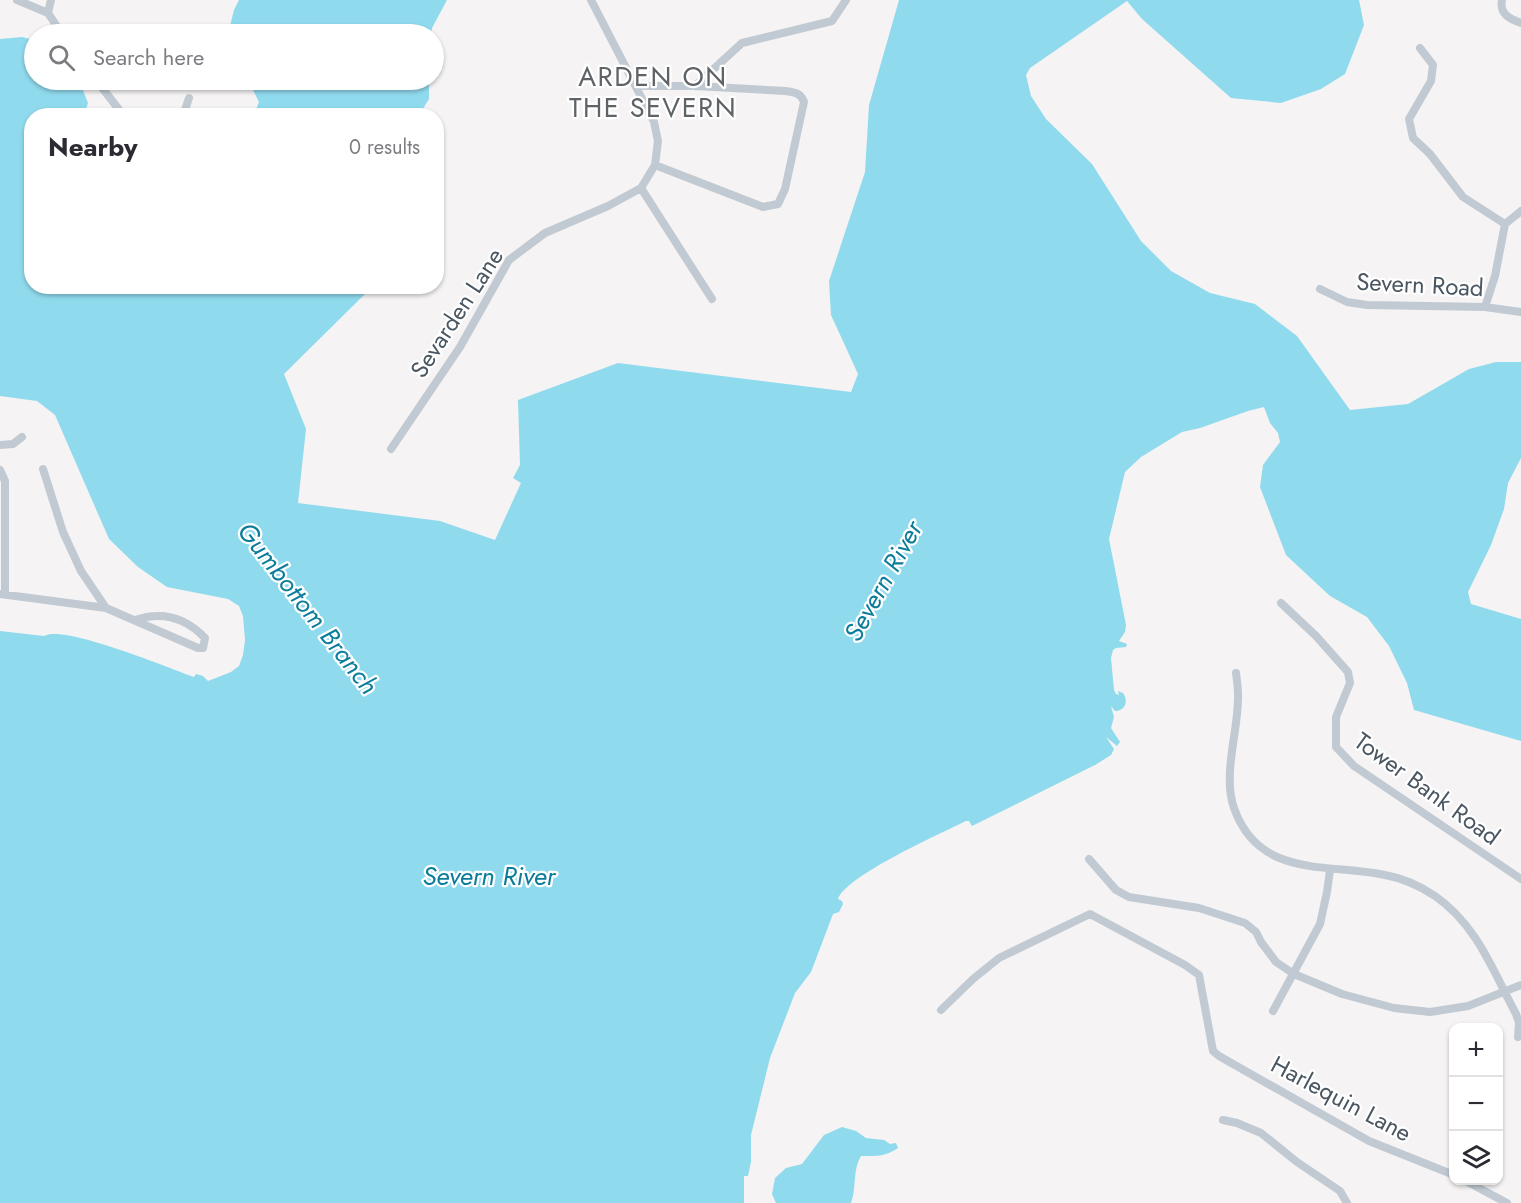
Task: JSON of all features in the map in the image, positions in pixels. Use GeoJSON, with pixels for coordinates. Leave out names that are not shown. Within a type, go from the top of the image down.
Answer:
{"type":"FeatureCollection","features":[{"type":"Feature","properties":{"kind":"street"},"geometry":{"type":"LineString","coordinates":[[17,0],[48,14],[55,24]]}},
{"type":"Feature","properties":{"kind":"street"},"geometry":{"type":"LineString","coordinates":[[48,14],[51,0]]}},
{"type":"Feature","properties":{"kind":"street"},"geometry":{"type":"LineString","coordinates":[[591,0],[656,130],[658,141],[654,165],[641,188],[712,299]]}},
{"type":"Feature","properties":{"kind":"street"},"geometry":{"type":"LineString","coordinates":[[696,86],[742,43],[832,21],[846,0]]}},
{"type":"Feature","properties":{"kind":"street"},"geometry":{"type":"LineString","coordinates":[[1502,0],[1501,6],[1506,17],[1521,23]]}},
{"type":"Feature","properties":{"kind":"street"},"geometry":{"type":"LineString","coordinates":[[1420,48],[1433,65],[1431,81],[1409,119],[1413,138],[1430,154],[1463,197],[1505,224]]}},
{"type":"Feature","properties":{"kind":"street"},"geometry":{"type":"LineString","coordinates":[[636,86],[696,86],[796,92],[804,102],[784,189],[778,204],[763,207],[654,165]]}},
{"type":"Feature","properties":{"kind":"street"},"geometry":{"type":"LineString","coordinates":[[104,90],[118,108]]}},
{"type":"Feature","properties":{"kind":"street"},"geometry":{"type":"LineString","coordinates":[[186,108],[189,98]]}},
{"type":"Feature","properties":{"kind":"street","name":"Sevarden Lane"},"geometry":{"type":"LineString","coordinates":[[391,449],[460,347],[509,260],[545,232],[608,206],[641,188]]}},
{"type":"Feature","properties":{"kind":"street"},"geometry":{"type":"LineString","coordinates":[[1485,307],[1487,295],[1496,276],[1505,224],[1521,210]]}},
{"type":"Feature","properties":{"kind":"street","name":"Severn Road"},"geometry":{"type":"LineString","coordinates":[[1320,289],[1347,302],[1367,305],[1485,307],[1521,312]]}},
{"type":"Feature","properties":{"kind":"street"},"geometry":{"type":"LineString","coordinates":[[0,445],[13,444],[22,437]]}},
{"type":"Feature","properties":{"kind":"street"},"geometry":{"type":"LineString","coordinates":[[43,469],[63,532],[81,571],[106,608]]}},
{"type":"Feature","properties":{"kind":"street"},"geometry":{"type":"LineString","coordinates":[[0,470],[5,481],[3,594],[106,608],[198,648],[203,648],[205,639],[194,627],[180,619],[149,615],[135,620]]}},
{"type":"Feature","properties":{"kind":"street","name":"Tower Bank Road"},"geometry":{"type":"LineString","coordinates":[[1281,603],[1316,636],[1348,672],[1350,683],[1336,717],[1336,747],[1354,766],[1521,879]]}},
{"type":"Feature","properties":{"kind":"street"},"geometry":{"type":"LineString","coordinates":[[1236,673],[1239,696],[1230,785],[1233,807],[1242,824],[1265,851],[1308,867],[1362,871],[1393,877],[1433,895],[1458,916],[1478,940],[1519,1023],[1518,1037]]}},
{"type":"Feature","properties":{"kind":"street"},"geometry":{"type":"LineString","coordinates":[[1089,859],[1115,888],[1129,897],[1199,908],[1245,923],[1256,932],[1276,962],[1294,974],[1342,994],[1394,1008],[1418,1012],[1442,1011],[1468,1006],[1521,985]]}},
{"type":"Feature","properties":{"kind":"street"},"geometry":{"type":"LineString","coordinates":[[1273,1011],[1320,924],[1328,892],[1330,870]]}},
{"type":"Feature","properties":{"kind":"street","name":"Harlequin Lane"},"geometry":{"type":"LineString","coordinates":[[941,1010],[999,958],[1090,914],[1185,965],[1199,975],[1213,1051],[1369,1141],[1449,1173]]}},
{"type":"Feature","properties":{"kind":"street"},"geometry":{"type":"LineString","coordinates":[[1223,1120],[1262,1133],[1297,1162],[1340,1191],[1347,1203]]}},
{"type":"Feature","properties":{"kind":"street"},"geometry":{"type":"LineString","coordinates":[[1473,1185],[1507,1203]]}},
{"type":"Feature","properties":{"kind":"water"},"geometry":{"type":"Polygon","coordinates":[[[239,0],[447,0],[434,24],[230,24],[239,0]]]}},
{"type":"Feature","properties":{"kind":"water","name":"Severn River"},"geometry":{"type":"Polygon","coordinates":[[[899,0],[1359,0],[1364,25],[1345,74],[1321,89],[1281,103],[1231,98],[1142,19],[1127,1],[1030,68],[1026,75],[1031,96],[1046,119],[1092,164],[1141,241],[1171,271],[1210,293],[1255,304],[1297,336],[1350,410],[1408,404],[1469,369],[1496,362],[1521,362],[1521,458],[1508,483],[1504,509],[1491,545],[1468,592],[1471,604],[1521,619],[1521,741],[1414,710],[1407,683],[1389,646],[1367,617],[1330,596],[1286,555],[1260,487],[1263,465],[1280,442],[1278,433],[1270,423],[1264,407],[1248,411],[1182,432],[1141,457],[1125,472],[1109,539],[1126,625],[1125,632],[1119,641],[1127,644],[1126,647],[1113,650],[1111,658],[1114,690],[1119,695],[1118,691],[1123,693],[1126,702],[1124,707],[1118,711],[1111,706],[1114,717],[1111,728],[1120,742],[1117,746],[1106,737],[1114,749],[1111,755],[972,826],[969,821],[966,821],[896,856],[858,879],[845,889],[838,899],[843,904],[839,912],[833,914],[811,972],[795,993],[770,1058],[751,1135],[751,1162],[748,1176],[744,1176],[744,1203],[0,1203],[0,631],[44,636],[55,634],[93,641],[194,677],[196,674],[203,676],[208,681],[231,672],[239,666],[245,640],[243,616],[239,606],[228,599],[167,587],[138,567],[109,539],[55,415],[37,401],[0,396],[0,39],[24,38],[24,90],[83,90],[88,103],[86,108],[24,108],[24,294],[365,294],[284,374],[306,429],[298,503],[440,521],[495,540],[521,483],[513,478],[520,465],[518,400],[618,363],[851,392],[858,374],[831,315],[829,281],[865,172],[869,105],[899,0]]]}},
{"type":"Feature","properties":{"kind":"water"},"geometry":{"type":"Polygon","coordinates":[[[253,90],[429,90],[429,99],[423,108],[257,108],[259,102],[253,90]]]}},
{"type":"Feature","properties":{"kind":"water"},"geometry":{"type":"Polygon","coordinates":[[[842,1127],[856,1131],[866,1138],[884,1140],[890,1144],[896,1143],[898,1148],[876,1156],[861,1156],[856,1167],[851,1203],[776,1203],[772,1194],[775,1178],[786,1168],[802,1164],[824,1135],[842,1127]]]}},
{"type":"Feature","properties":{"kind":"district","name":"ARDEN ON THE SEVERN"},"geometry":{"type":"Point","coordinates":[653,92]}},
{"type":"Feature","properties":{"kind":"water label","name":"Gumbottom Branch"},"geometry":{"type":"Point","coordinates":[308,608]}}]}
